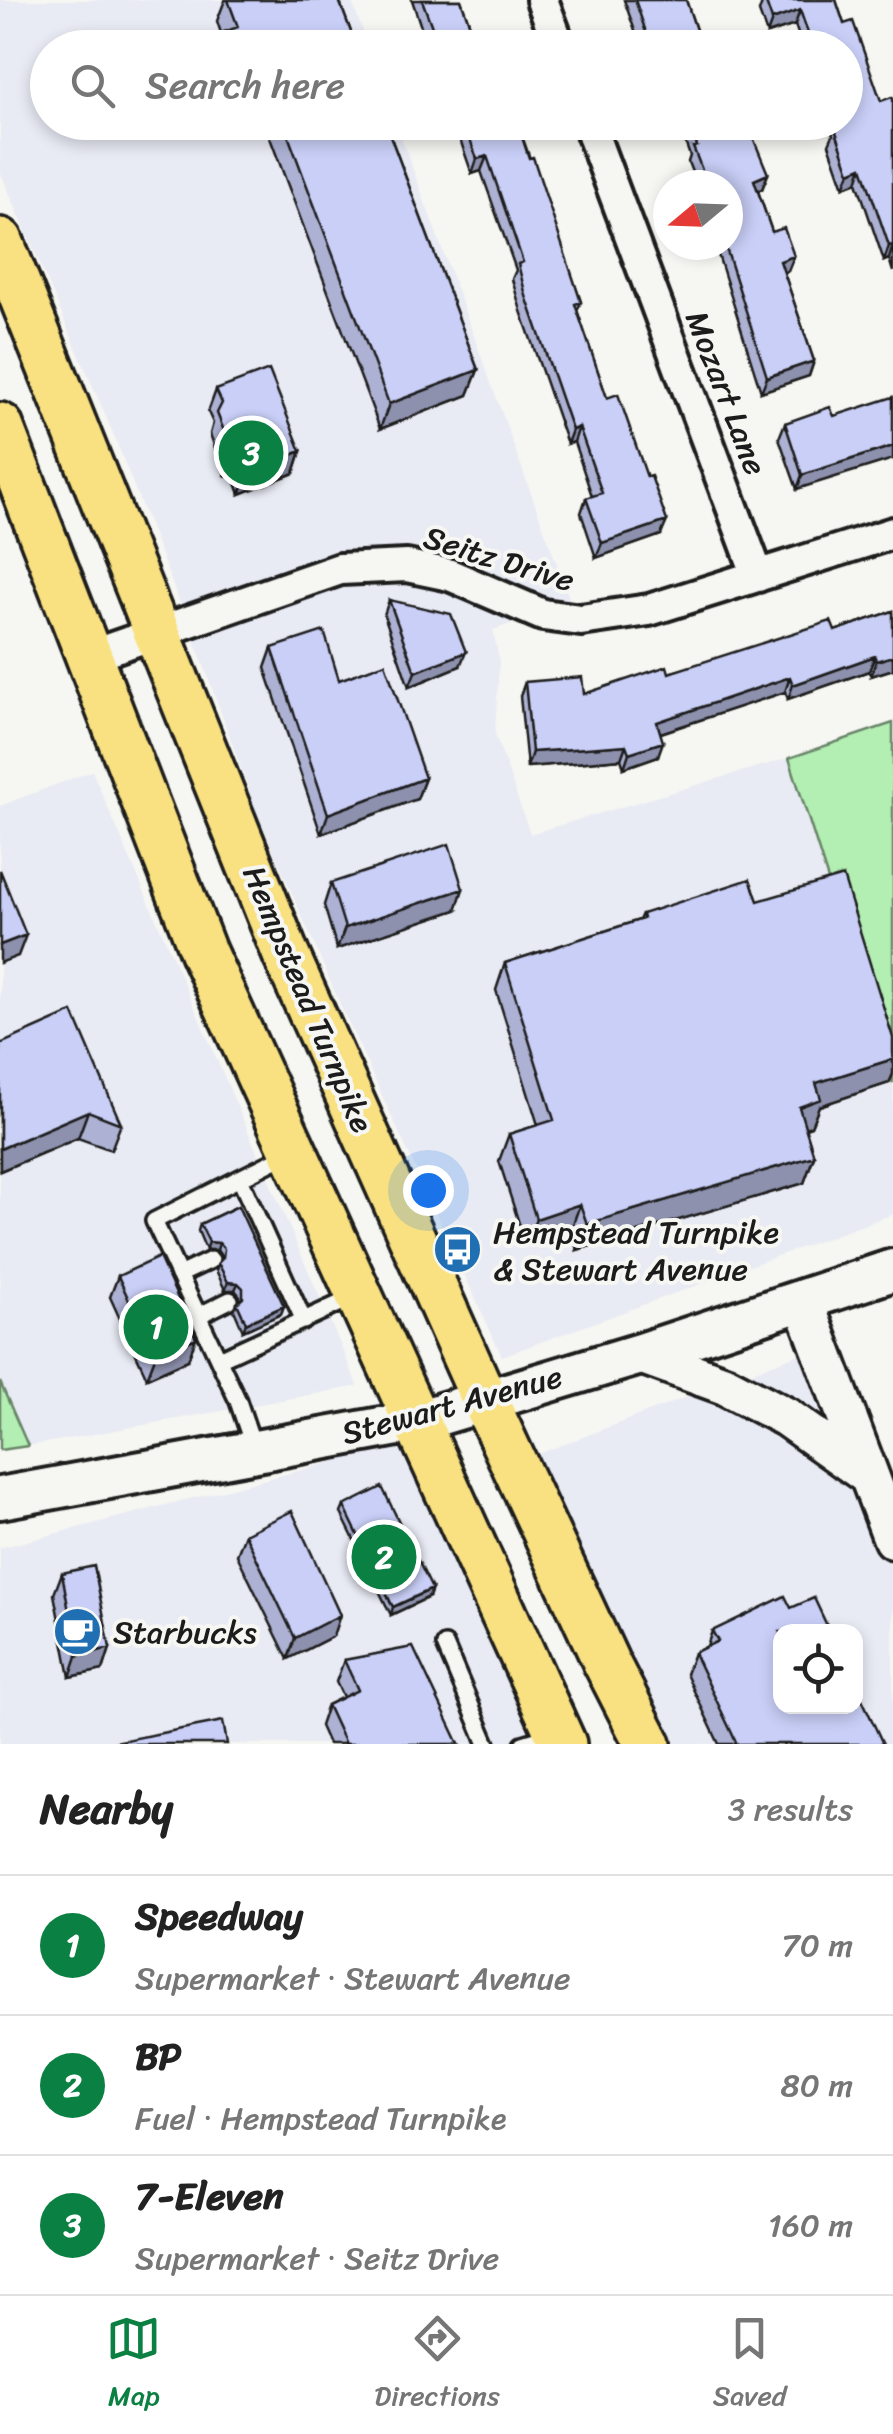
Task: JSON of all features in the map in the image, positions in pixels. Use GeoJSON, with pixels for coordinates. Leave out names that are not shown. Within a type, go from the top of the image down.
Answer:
{"type":"FeatureCollection","features":[{"type":"Feature","properties":{"kind":"main road","name":"Hempstead Turnpike"},"geometry":{"type":"LineString","coordinates":[[0,241],[286,954],[486,1401],[648,1744]]}},
{"type":"Feature","properties":{"kind":"main road"},"geometry":{"type":"LineString","coordinates":[[0,426],[203,952],[414,1422],[548,1741]]}},
{"type":"Feature","properties":{"kind":"main road","name":"Stewart Avenue"},"geometry":{"type":"LineString","coordinates":[[0,1498],[414,1422],[640,1354],[893,1270]]}},
{"type":"Feature","properties":{"kind":"street"},"geometry":{"type":"LineString","coordinates":[[542,0],[553,30]]}},
{"type":"Feature","properties":{"kind":"street","name":"Mozart Lane"},"geometry":{"type":"LineString","coordinates":[[595,140],[758,576]]}},
{"type":"Feature","properties":{"kind":"street","name":"Seitz Drive"},"geometry":{"type":"LineString","coordinates":[[86,657],[340,568],[407,566],[450,575],[544,615],[581,620],[649,610],[893,534]]}},
{"type":"Feature","properties":{"kind":"street"},"geometry":{"type":"LineString","coordinates":[[803,1300],[893,1539]]}},
{"type":"Feature","properties":{"kind":"street"},"geometry":{"type":"LineString","coordinates":[[640,1354],[726,1385],[786,1416],[870,1476]]}},
{"type":"Feature","properties":{"kind":"lane"},"geometry":{"type":"LineString","coordinates":[[256,1452],[219,1359],[154,1221],[292,1152]]}},
{"type":"Feature","properties":{"kind":"lane"},"geometry":{"type":"LineString","coordinates":[[240,1179],[304,1321]]}},
{"type":"Feature","properties":{"kind":"lane"},"geometry":{"type":"LineString","coordinates":[[248,1242],[264,1234]]}},
{"type":"Feature","properties":{"kind":"lane"},"geometry":{"type":"LineString","coordinates":[[179,1275],[211,1260]]}},
{"type":"Feature","properties":{"kind":"lane"},"geometry":{"type":"LineString","coordinates":[[267,1283],[283,1276]]}},
{"type":"Feature","properties":{"kind":"lane"},"geometry":{"type":"LineString","coordinates":[[219,1359],[357,1295]]}},
{"type":"Feature","properties":{"kind":"lane"},"geometry":{"type":"LineString","coordinates":[[198,1316],[230,1300]]}},
{"type":"Feature","properties":{"kind":"lane"},"geometry":{"type":"LineString","coordinates":[[445,1646],[487,1744]]}},
{"type":"Feature","properties":{"kind":"shaded area"},"geometry":{"type":"Polygon","coordinates":[[[0,0],[351,0],[362,30],[30,30],[30,140],[402,140],[571,603],[493,630],[499,660],[495,734],[530,834],[789,758],[893,1083],[893,1214],[502,1356],[344,1013],[258,815],[113,433],[0,171],[0,0]]]}},
{"type":"Feature","properties":{"kind":"shaded area"},"geometry":{"type":"Polygon","coordinates":[[[92,771],[358,1386],[28,1446],[0,1382],[0,806],[92,771]]]}},
{"type":"Feature","properties":{"kind":"shaded area"},"geometry":{"type":"Polygon","coordinates":[[[812,1349],[877,1538],[893,1570],[893,1744],[653,1744],[531,1457],[812,1349]]]}},
{"type":"Feature","properties":{"kind":"shaded area"},"geometry":{"type":"Polygon","coordinates":[[[410,1442],[551,1744],[0,1744],[0,1548],[410,1442]]]}},
{"type":"Feature","properties":{"kind":"green space"},"geometry":{"type":"Polygon","coordinates":[[[893,723],[893,1083],[789,758],[893,723]]]}},
{"type":"Feature","properties":{"kind":"green space"},"geometry":{"type":"Polygon","coordinates":[[[0,1382],[28,1446],[0,1450],[0,1382]]]}},
{"type":"Feature","properties":{"kind":"building"},"geometry":{"type":"Polygon","coordinates":[[[228,0],[339,0],[350,30],[230,30],[238,27],[228,0]]]}},
{"type":"Feature","properties":{"kind":"building"},"geometry":{"type":"Polygon","coordinates":[[[422,0],[461,0],[472,30],[427,30],[432,27],[422,0]]]}},
{"type":"Feature","properties":{"kind":"building"},"geometry":{"type":"Polygon","coordinates":[[[635,0],[686,0],[696,30],[645,30],[635,0]]]}},
{"type":"Feature","properties":{"kind":"building"},"geometry":{"type":"Polygon","coordinates":[[[765,0],[836,0],[844,24],[853,21],[856,30],[807,30],[800,10],[772,20],[765,0]]]}},
{"type":"Feature","properties":{"kind":"building"},"geometry":{"type":"Polygon","coordinates":[[[863,50],[881,101],[893,99],[893,245],[889,246],[862,167],[850,172],[839,140],[863,140],[863,50]]]}},
{"type":"Feature","properties":{"kind":"building"},"geometry":{"type":"Polygon","coordinates":[[[290,140],[392,140],[478,370],[389,404],[290,140]]]}},
{"type":"Feature","properties":{"kind":"building"},"geometry":{"type":"Polygon","coordinates":[[[470,140],[523,140],[529,158],[533,157],[581,302],[575,304],[607,398],[618,394],[667,521],[602,543],[586,498],[602,493],[579,427],[572,430],[526,296],[518,264],[523,262],[487,156],[477,159],[470,140]]]}},
{"type":"Feature","properties":{"kind":"building"},"geometry":{"type":"Polygon","coordinates":[[[695,140],[754,140],[768,174],[754,180],[772,232],[784,228],[794,256],[780,261],[814,361],[767,377],[730,260],[743,260],[743,170],[702,170],[693,147],[697,146],[695,140]]]}},
{"type":"Feature","properties":{"kind":"building"},"geometry":{"type":"Polygon","coordinates":[[[269,370],[301,451],[248,473],[242,458],[233,454],[217,413],[222,403],[216,390],[269,370]]]}},
{"type":"Feature","properties":{"kind":"building"},"geometry":{"type":"Polygon","coordinates":[[[893,397],[893,446],[802,475],[785,423],[830,407],[834,416],[893,397]]]}},
{"type":"Feature","properties":{"kind":"building"},"geometry":{"type":"Polygon","coordinates":[[[389,600],[451,614],[466,652],[415,672],[389,600]]]}},
{"type":"Feature","properties":{"kind":"building"},"geometry":{"type":"Polygon","coordinates":[[[893,611],[893,656],[876,661],[875,656],[793,685],[790,677],[657,722],[663,742],[629,753],[626,745],[532,752],[525,682],[582,677],[584,694],[667,666],[669,673],[831,621],[835,631],[893,611]]]}},
{"type":"Feature","properties":{"kind":"building"},"geometry":{"type":"Polygon","coordinates":[[[324,631],[339,680],[385,663],[425,778],[328,814],[272,648],[324,631]]]}},
{"type":"Feature","properties":{"kind":"building"},"geometry":{"type":"Polygon","coordinates":[[[449,844],[463,889],[345,928],[331,883],[449,844]]]}},
{"type":"Feature","properties":{"kind":"building"},"geometry":{"type":"Polygon","coordinates":[[[0,870],[26,935],[0,945],[0,870]]]}},
{"type":"Feature","properties":{"kind":"building"},"geometry":{"type":"Polygon","coordinates":[[[843,876],[893,1038],[893,1059],[816,1083],[821,1099],[799,1107],[814,1156],[587,1224],[580,1204],[536,1219],[509,1134],[554,1120],[505,963],[643,919],[642,914],[750,879],[758,901],[843,876]]]}},
{"type":"Feature","properties":{"kind":"building"},"geometry":{"type":"Polygon","coordinates":[[[73,1012],[121,1124],[88,1111],[0,1149],[0,1044],[73,1012]]]}},
{"type":"Feature","properties":{"kind":"building"},"geometry":{"type":"Polygon","coordinates":[[[238,1206],[284,1306],[246,1323],[237,1303],[243,1298],[243,1288],[228,1282],[218,1263],[224,1249],[219,1243],[209,1242],[200,1224],[238,1206]]]}},
{"type":"Feature","properties":{"kind":"building"},"geometry":{"type":"Polygon","coordinates":[[[159,1257],[196,1338],[155,1357],[118,1276],[159,1257]]]}},
{"type":"Feature","properties":{"kind":"building"},"geometry":{"type":"Polygon","coordinates":[[[382,1487],[432,1589],[393,1607],[344,1506],[382,1487]]]}},
{"type":"Feature","properties":{"kind":"building"},"geometry":{"type":"Polygon","coordinates":[[[292,1511],[340,1615],[295,1638],[245,1534],[292,1511]]]}},
{"type":"Feature","properties":{"kind":"building"},"geometry":{"type":"Polygon","coordinates":[[[94,1566],[110,1648],[77,1656],[62,1573],[94,1566]]]}},
{"type":"Feature","properties":{"kind":"building"},"geometry":{"type":"Polygon","coordinates":[[[785,1596],[791,1608],[814,1598],[826,1624],[773,1624],[773,1714],[863,1714],[863,1701],[883,1744],[737,1744],[694,1653],[718,1641],[712,1631],[785,1596]]]}},
{"type":"Feature","properties":{"kind":"building"},"geometry":{"type":"Polygon","coordinates":[[[413,1647],[459,1744],[345,1744],[327,1705],[358,1690],[344,1660],[413,1647]]]}},
{"type":"Feature","properties":{"kind":"building"},"geometry":{"type":"Polygon","coordinates":[[[223,1721],[227,1744],[105,1744],[223,1721]]]}},
{"type":"Feature","properties":{"kind":"place","name":"7-Eleven"},"geometry":{"type":"Point","coordinates":[251,453]}},
{"type":"Feature","properties":{"kind":"place","name":"Hempstead Turnpike & Stewart Avenue"},"geometry":{"type":"Point","coordinates":[458,1250]}},
{"type":"Feature","properties":{"kind":"place","name":"Speedway"},"geometry":{"type":"Point","coordinates":[156,1327]}},
{"type":"Feature","properties":{"kind":"place","name":"BP"},"geometry":{"type":"Point","coordinates":[384,1557]}},
{"type":"Feature","properties":{"kind":"place","name":"Starbucks"},"geometry":{"type":"Point","coordinates":[78,1632]}}]}
